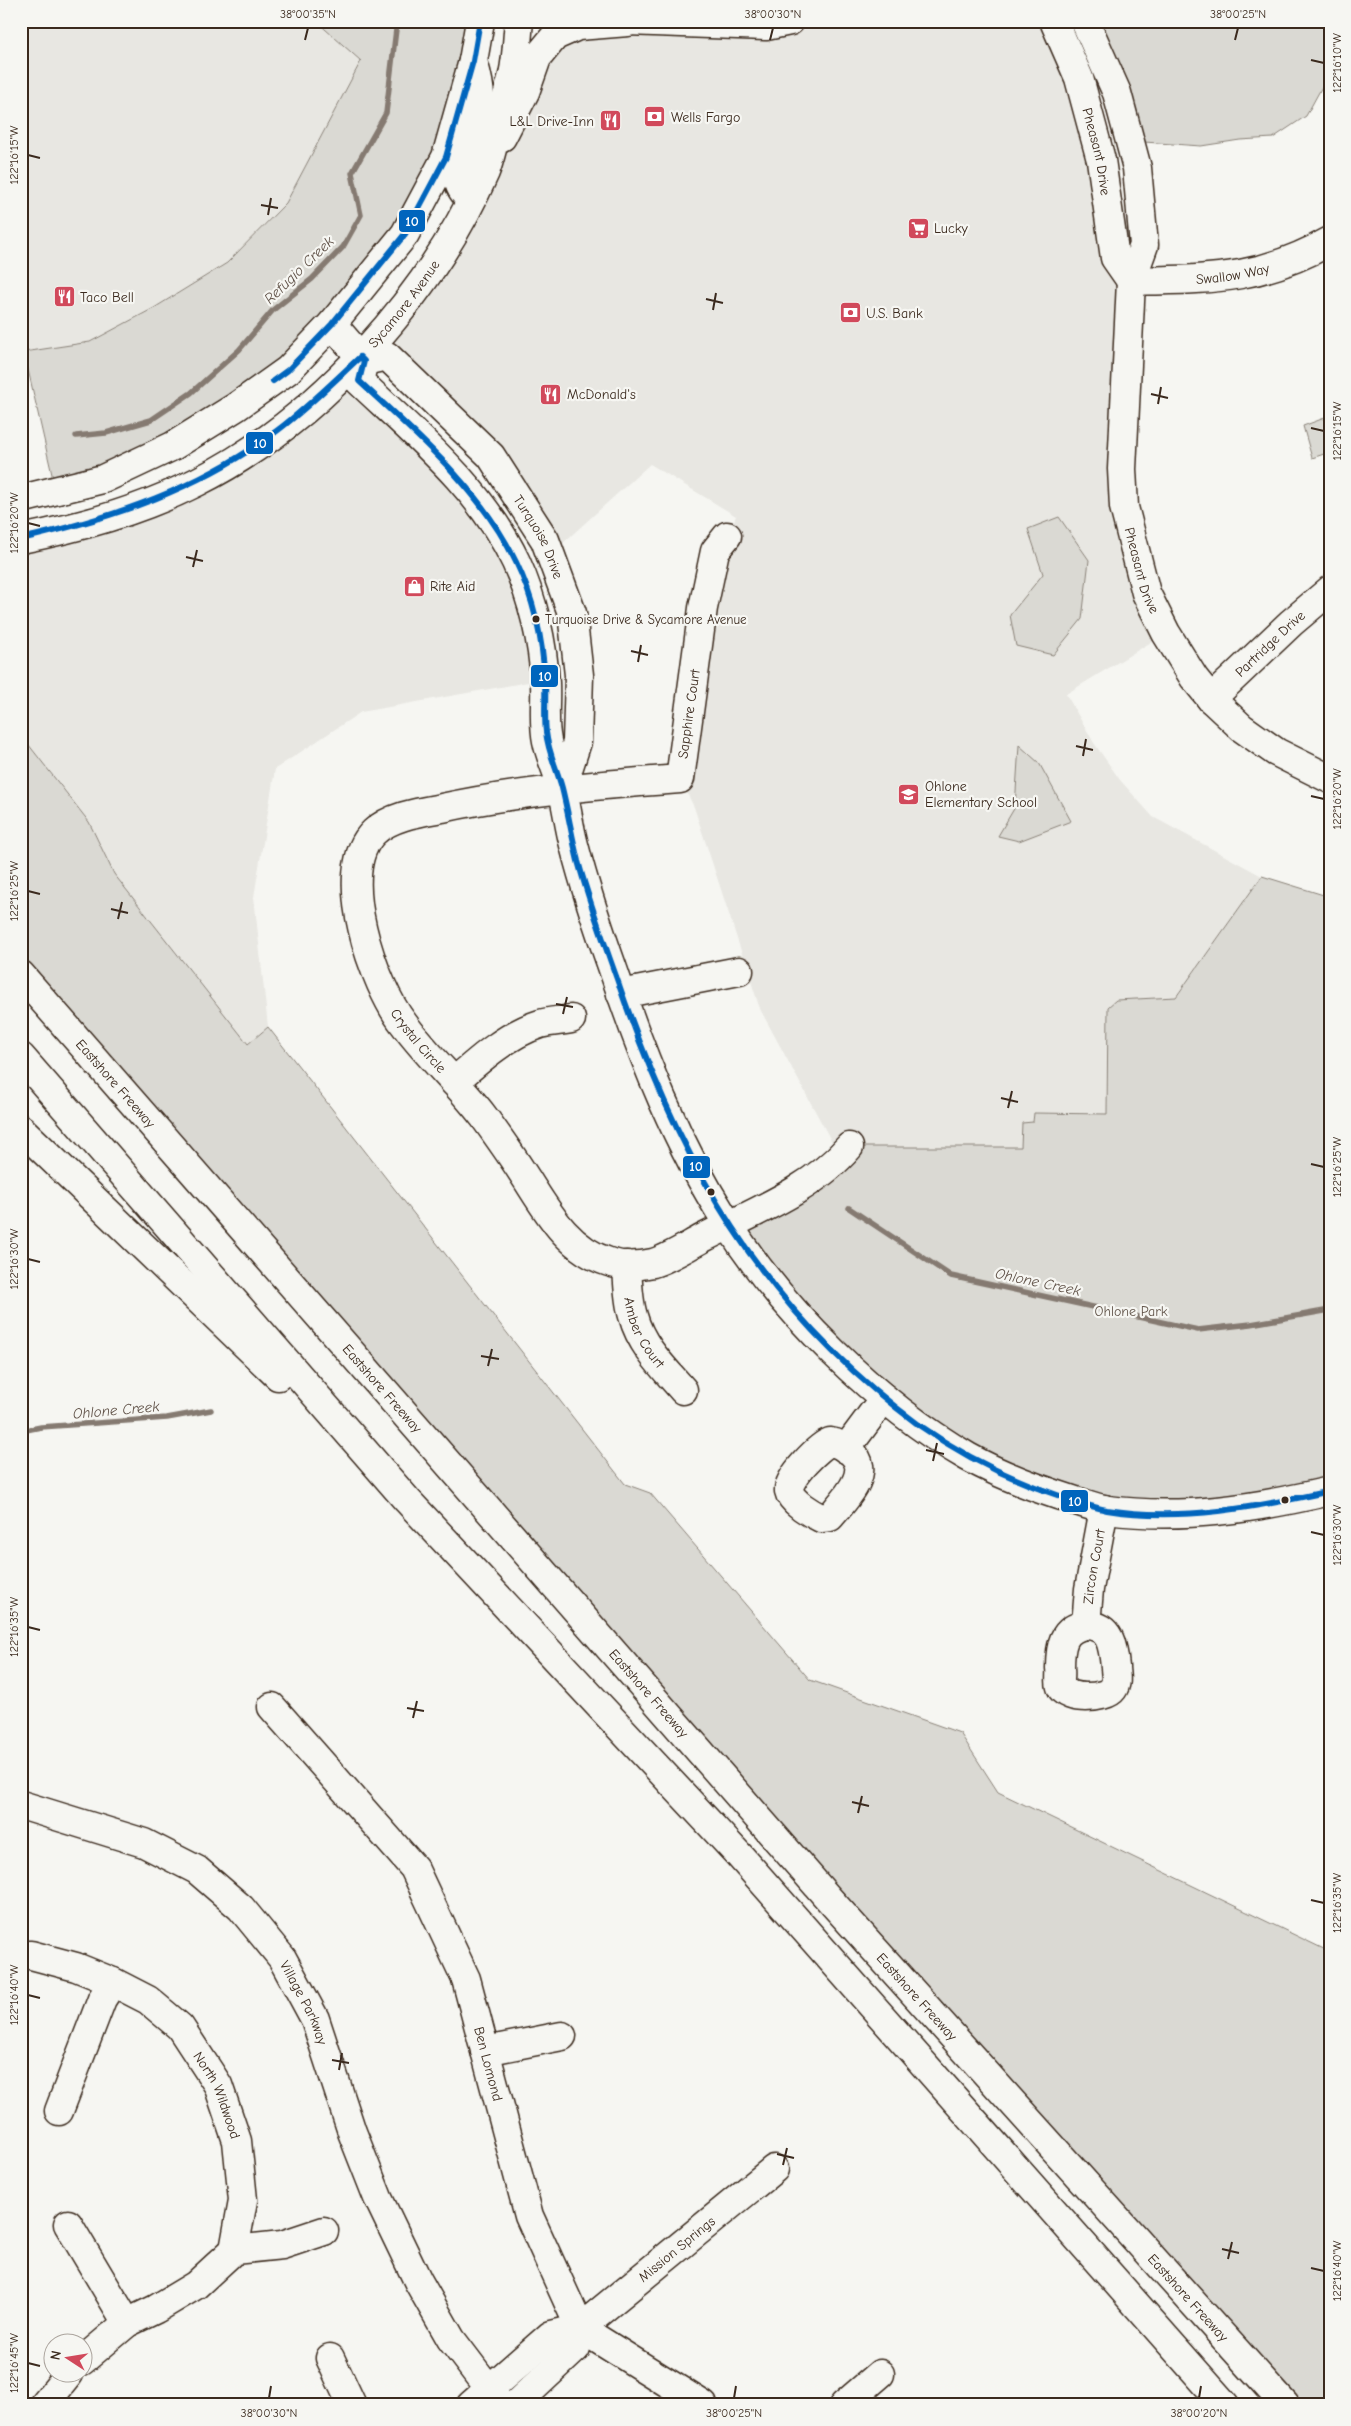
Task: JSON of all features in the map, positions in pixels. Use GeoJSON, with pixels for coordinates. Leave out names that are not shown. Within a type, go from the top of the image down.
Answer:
{"type":"FeatureCollection","features":[{"type":"Feature","properties":{"kind":"main road"},"geometry":{"type":"LineString","coordinates":[[21,499],[104,479],[173,446],[236,407],[288,370],[332,324],[409,225],[446,156],[473,62],[480,21]]}},
{"type":"Feature","properties":{"kind":"main road","name":"Sycamore Avenue"},"geometry":{"type":"LineString","coordinates":[[21,539],[93,523],[157,500],[199,481],[266,439],[362,359],[416,291],[457,226],[485,170],[513,74],[519,21]]}},
{"type":"Feature","properties":{"kind":"main road"},"geometry":{"type":"LineString","coordinates":[[485,170],[525,92],[536,58],[555,36],[578,26],[627,21],[766,26],[790,21]]}},
{"type":"Feature","properties":{"kind":"main road","name":"Pheasant Drive"},"geometry":{"type":"LineString","coordinates":[[1054,21],[1078,78],[1101,160],[1115,258],[1131,281]]}},
{"type":"Feature","properties":{"kind":"main road","name":"Pheasant Drive"},"geometry":{"type":"LineString","coordinates":[[1085,21],[1117,93],[1137,168],[1144,246],[1131,281],[1123,452],[1124,507],[1146,593],[1166,633],[1194,678],[1212,699],[1242,728],[1276,752],[1330,779]]}},
{"type":"Feature","properties":{"kind":"main road"},"geometry":{"type":"LineString","coordinates":[[471,200],[464,193],[457,175],[472,134],[480,100],[478,79],[473,62]]}},
{"type":"Feature","properties":{"kind":"main road","name":"Swallow Way"},"geometry":{"type":"LineString","coordinates":[[1131,281],[1204,280],[1244,275],[1289,261],[1330,241]]}},
{"type":"Feature","properties":{"kind":"main road"},"geometry":{"type":"LineString","coordinates":[[332,324],[362,359],[360,381],[458,476],[486,510],[515,560],[528,593],[536,627],[545,680],[546,739],[562,788],[576,852],[634,1033],[667,1112],[728,1225],[762,1272],[800,1316],[884,1398],[930,1434],[982,1464],[1041,1490],[1104,1510],[1159,1513],[1208,1512],[1261,1506],[1330,1491]]}},
{"type":"Feature","properties":{"kind":"main road","name":"Turquoise Drive"},"geometry":{"type":"LineString","coordinates":[[362,359],[387,356],[491,456],[545,540],[572,613],[579,675],[578,742],[562,788]]}},
{"type":"Feature","properties":{"kind":"main road","name":"Sapphire Court"},"geometry":{"type":"LineString","coordinates":[[562,788],[680,779],[703,608],[715,551],[727,536]]}},
{"type":"Feature","properties":{"kind":"main road","name":"Partridge Drive"},"geometry":{"type":"LineString","coordinates":[[1212,699],[1291,623],[1330,590]]}},
{"type":"Feature","properties":{"kind":"main road","name":"Crystal Circle"},"geometry":{"type":"LineString","coordinates":[[562,788],[497,796],[395,819],[376,830],[366,841],[356,874],[356,893],[366,940],[381,985],[402,1023],[482,1114],[510,1152],[558,1227],[575,1243],[595,1257],[611,1263],[627,1266],[656,1262],[799,1188],[840,1157],[849,1147]]}},
{"type":"Feature","properties":{"kind":"main road"},"geometry":{"type":"LineString","coordinates":[[621,994],[739,971]]}},
{"type":"Feature","properties":{"kind":"main road","name":"Eastshore Freeway"},"geometry":{"type":"LineString","coordinates":[[21,975],[836,1906],[1285,2405]]}},
{"type":"Feature","properties":{"kind":"main road"},"geometry":{"type":"LineString","coordinates":[[454,1082],[481,1058],[511,1038],[540,1024],[571,1019]]}},
{"type":"Feature","properties":{"kind":"main road"},"geometry":{"type":"LineString","coordinates":[[21,1058],[407,1500],[739,1855],[1225,2405]]}},
{"type":"Feature","properties":{"kind":"main road"},"geometry":{"type":"LineString","coordinates":[[21,1129],[407,1500]]}},
{"type":"Feature","properties":{"kind":"main road","name":"Amber Court"},"geometry":{"type":"LineString","coordinates":[[627,1266],[632,1316],[640,1335],[650,1352],[683,1390]]}},
{"type":"Feature","properties":{"kind":"main road"},"geometry":{"type":"LineString","coordinates":[[846,1449],[884,1398]]}},
{"type":"Feature","properties":{"kind":"main road","name":"Zircon Court"},"geometry":{"type":"LineString","coordinates":[[1086,1625],[1088,1589],[1104,1510]]}},
{"type":"Feature","properties":{"kind":"main road","name":"Ben Lomond"},"geometry":{"type":"LineString","coordinates":[[272,1707],[414,1868],[466,1979],[529,2216],[580,2328]]}},
{"type":"Feature","properties":{"kind":"main road","name":"Village Parkway"},"geometry":{"type":"LineString","coordinates":[[21,1805],[144,1843],[197,1870],[241,1908],[282,1958],[315,2019],[352,2132],[378,2198],[418,2281],[483,2401]]}},
{"type":"Feature","properties":{"kind":"main road","name":"Village Parkway"},"geometry":{"type":"LineString","coordinates":[[21,1824],[137,1859],[187,1885],[228,1920],[268,1968],[299,2026],[335,2138],[362,2206],[402,2289],[436,2348],[483,2401]]}},
{"type":"Feature","properties":{"kind":"main road","name":"North Wildwood"},"geometry":{"type":"LineString","coordinates":[[21,1955],[31,1955],[76,1967],[113,1982],[148,2000],[180,2027],[218,2085],[237,2142],[243,2200],[234,2250]]}},
{"type":"Feature","properties":{"kind":"main road"},"geometry":{"type":"LineString","coordinates":[[59,2111],[102,1999],[113,1982]]}},
{"type":"Feature","properties":{"kind":"main road"},"geometry":{"type":"LineString","coordinates":[[485,2051],[562,2036]]}},
{"type":"Feature","properties":{"kind":"main road","name":"Mission Springs"},"geometry":{"type":"LineString","coordinates":[[483,2401],[551,2335],[580,2328],[774,2169]]}},
{"type":"Feature","properties":{"kind":"main road"},"geometry":{"type":"LineString","coordinates":[[68,2224],[127,2323]]}},
{"type":"Feature","properties":{"kind":"main road"},"geometry":{"type":"LineString","coordinates":[[92,2353],[127,2323],[156,2309],[196,2285],[234,2250],[282,2245],[324,2231]]}},
{"type":"Feature","properties":{"kind":"main road"},"geometry":{"type":"LineString","coordinates":[[515,2405],[576,2348],[580,2328],[703,2405]]}},
{"type":"Feature","properties":{"kind":"main road"},"geometry":{"type":"LineString","coordinates":[[330,2358],[352,2405]]}},
{"type":"Feature","properties":{"kind":"main road"},"geometry":{"type":"LineString","coordinates":[[844,2405],[880,2374]]}},
{"type":"Feature","properties":{"kind":"main road"},"geometry":{"type":"LineString","coordinates":[[44,2405],[61,2384]]}},
{"type":"Feature","properties":{"kind":"shaded area"},"geometry":{"type":"Polygon","coordinates":[[[21,21],[316,21],[361,61],[286,203],[227,263],[154,308],[90,342],[24,352],[21,339],[21,21]]]}},
{"type":"Feature","properties":{"kind":"shaded area"},"geometry":{"type":"Polygon","coordinates":[[[790,21],[1054,21],[1131,281],[1122,469],[1166,633],[1066,694],[1094,743],[1120,780],[1153,817],[1262,876],[1176,997],[1116,1000],[1109,1007],[1107,1114],[1034,1113],[1033,1122],[1022,1147],[849,1147],[840,1157],[760,1009],[694,807],[680,779],[727,536],[736,516],[650,464],[551,554],[525,506],[372,343],[555,36],[790,21]]]}},
{"type":"Feature","properties":{"kind":"shaded area"},"geometry":{"type":"Polygon","coordinates":[[[347,369],[486,510],[545,679],[361,712],[275,769],[254,897],[268,1027],[248,1044],[114,874],[89,822],[21,735],[21,539],[157,500],[347,369]]]}},
{"type":"Feature","properties":{"kind":"green space"},"geometry":{"type":"Polygon","coordinates":[[[316,21],[480,21],[446,157],[288,370],[56,492],[24,352],[90,342],[154,308],[227,263],[286,203],[361,61],[316,21]]]}},
{"type":"Feature","properties":{"kind":"green space"},"geometry":{"type":"Polygon","coordinates":[[[1085,21],[1330,21],[1330,72],[1306,116],[1273,138],[1240,140],[1201,146],[1130,141],[1085,21]]]}},
{"type":"Feature","properties":{"kind":"green space"},"geometry":{"type":"Polygon","coordinates":[[[1330,416],[1330,452],[1312,458],[1303,426],[1330,416]]]}},
{"type":"Feature","properties":{"kind":"green space"},"geometry":{"type":"Polygon","coordinates":[[[1059,517],[1089,560],[1082,619],[1053,655],[1016,646],[1010,615],[1043,574],[1028,529],[1059,517]]]}},
{"type":"Feature","properties":{"kind":"green space"},"geometry":{"type":"Polygon","coordinates":[[[21,735],[89,822],[114,874],[248,1044],[268,1027],[625,1484],[650,1493],[810,1680],[960,1733],[998,1792],[1330,1952],[1330,2405],[1285,2405],[21,975],[21,735]]]}},
{"type":"Feature","properties":{"kind":"green space"},"geometry":{"type":"Polygon","coordinates":[[[1019,745],[1039,763],[1071,821],[1019,841],[998,836],[1015,807],[1019,745]]]}},
{"type":"Feature","properties":{"kind":"green space","name":"Ohlone Park"},"geometry":{"type":"Polygon","coordinates":[[[1262,876],[1330,897],[1330,1491],[1104,1509],[931,1434],[728,1225],[849,1147],[1021,1147],[1022,1123],[1033,1122],[1034,1113],[1107,1114],[1108,1007],[1116,1000],[1176,997],[1262,876]]]}},
{"type":"Feature","properties":{"kind":"waterway","name":"Refugio Creek"},"geometry":{"type":"LineString","coordinates":[[76,436],[106,433],[151,420],[191,393],[239,350],[273,310],[312,279],[343,247],[361,215],[352,173],[386,113],[397,21]]}},
{"type":"Feature","properties":{"kind":"waterway","name":"Ohlone Creek"},"geometry":{"type":"LineString","coordinates":[[849,1208],[951,1276],[1198,1330],[1251,1324],[1330,1310]]}},
{"type":"Feature","properties":{"kind":"waterway","name":"Ohlone Creek"},"geometry":{"type":"LineString","coordinates":[[21,1431],[41,1427],[167,1418],[211,1410]]}},
{"type":"Feature","properties":{"kind":"transit line","name":"10"},"geometry":{"type":"LineString","coordinates":[[273,381],[288,370],[332,324],[405,234],[446,157],[473,61],[480,21]]}},
{"type":"Feature","properties":{"kind":"transit line","name":"10"},"geometry":{"type":"LineString","coordinates":[[21,539],[123,511],[219,469],[289,422],[360,357],[364,361],[359,381],[425,443],[466,487],[502,535],[516,562],[533,606],[540,636],[545,682],[547,739],[562,788],[578,861],[596,920],[641,1046],[668,1110],[698,1170],[732,1227],[770,1281],[814,1332],[863,1380],[919,1425],[970,1457],[1041,1489],[1083,1504],[1107,1510],[1163,1514],[1219,1511],[1330,1491]]}},
{"type":"Feature","properties":{"kind":"place","name":"Wells Fargo"},"geometry":{"type":"Point","coordinates":[655,117]}},
{"type":"Feature","properties":{"kind":"place","name":"L&L Drive-Inn"},"geometry":{"type":"Point","coordinates":[610,121]}},
{"type":"Feature","properties":{"kind":"place","name":"Lucky"},"geometry":{"type":"Point","coordinates":[918,228]}},
{"type":"Feature","properties":{"kind":"place","name":"Taco Bell"},"geometry":{"type":"Point","coordinates":[64,297]}},
{"type":"Feature","properties":{"kind":"place","name":"U.S. Bank"},"geometry":{"type":"Point","coordinates":[850,313]}},
{"type":"Feature","properties":{"kind":"place","name":"McDonald's"},"geometry":{"type":"Point","coordinates":[551,394]}},
{"type":"Feature","properties":{"kind":"place","name":"Rite Aid"},"geometry":{"type":"Point","coordinates":[414,586]}},
{"type":"Feature","properties":{"kind":"place","name":"Turquoise Drive & Sycamore Avenue"},"geometry":{"type":"Point","coordinates":[536,619]}},
{"type":"Feature","properties":{"kind":"place","name":"Ohlone Elementary School"},"geometry":{"type":"Point","coordinates":[909,794]}}]}
